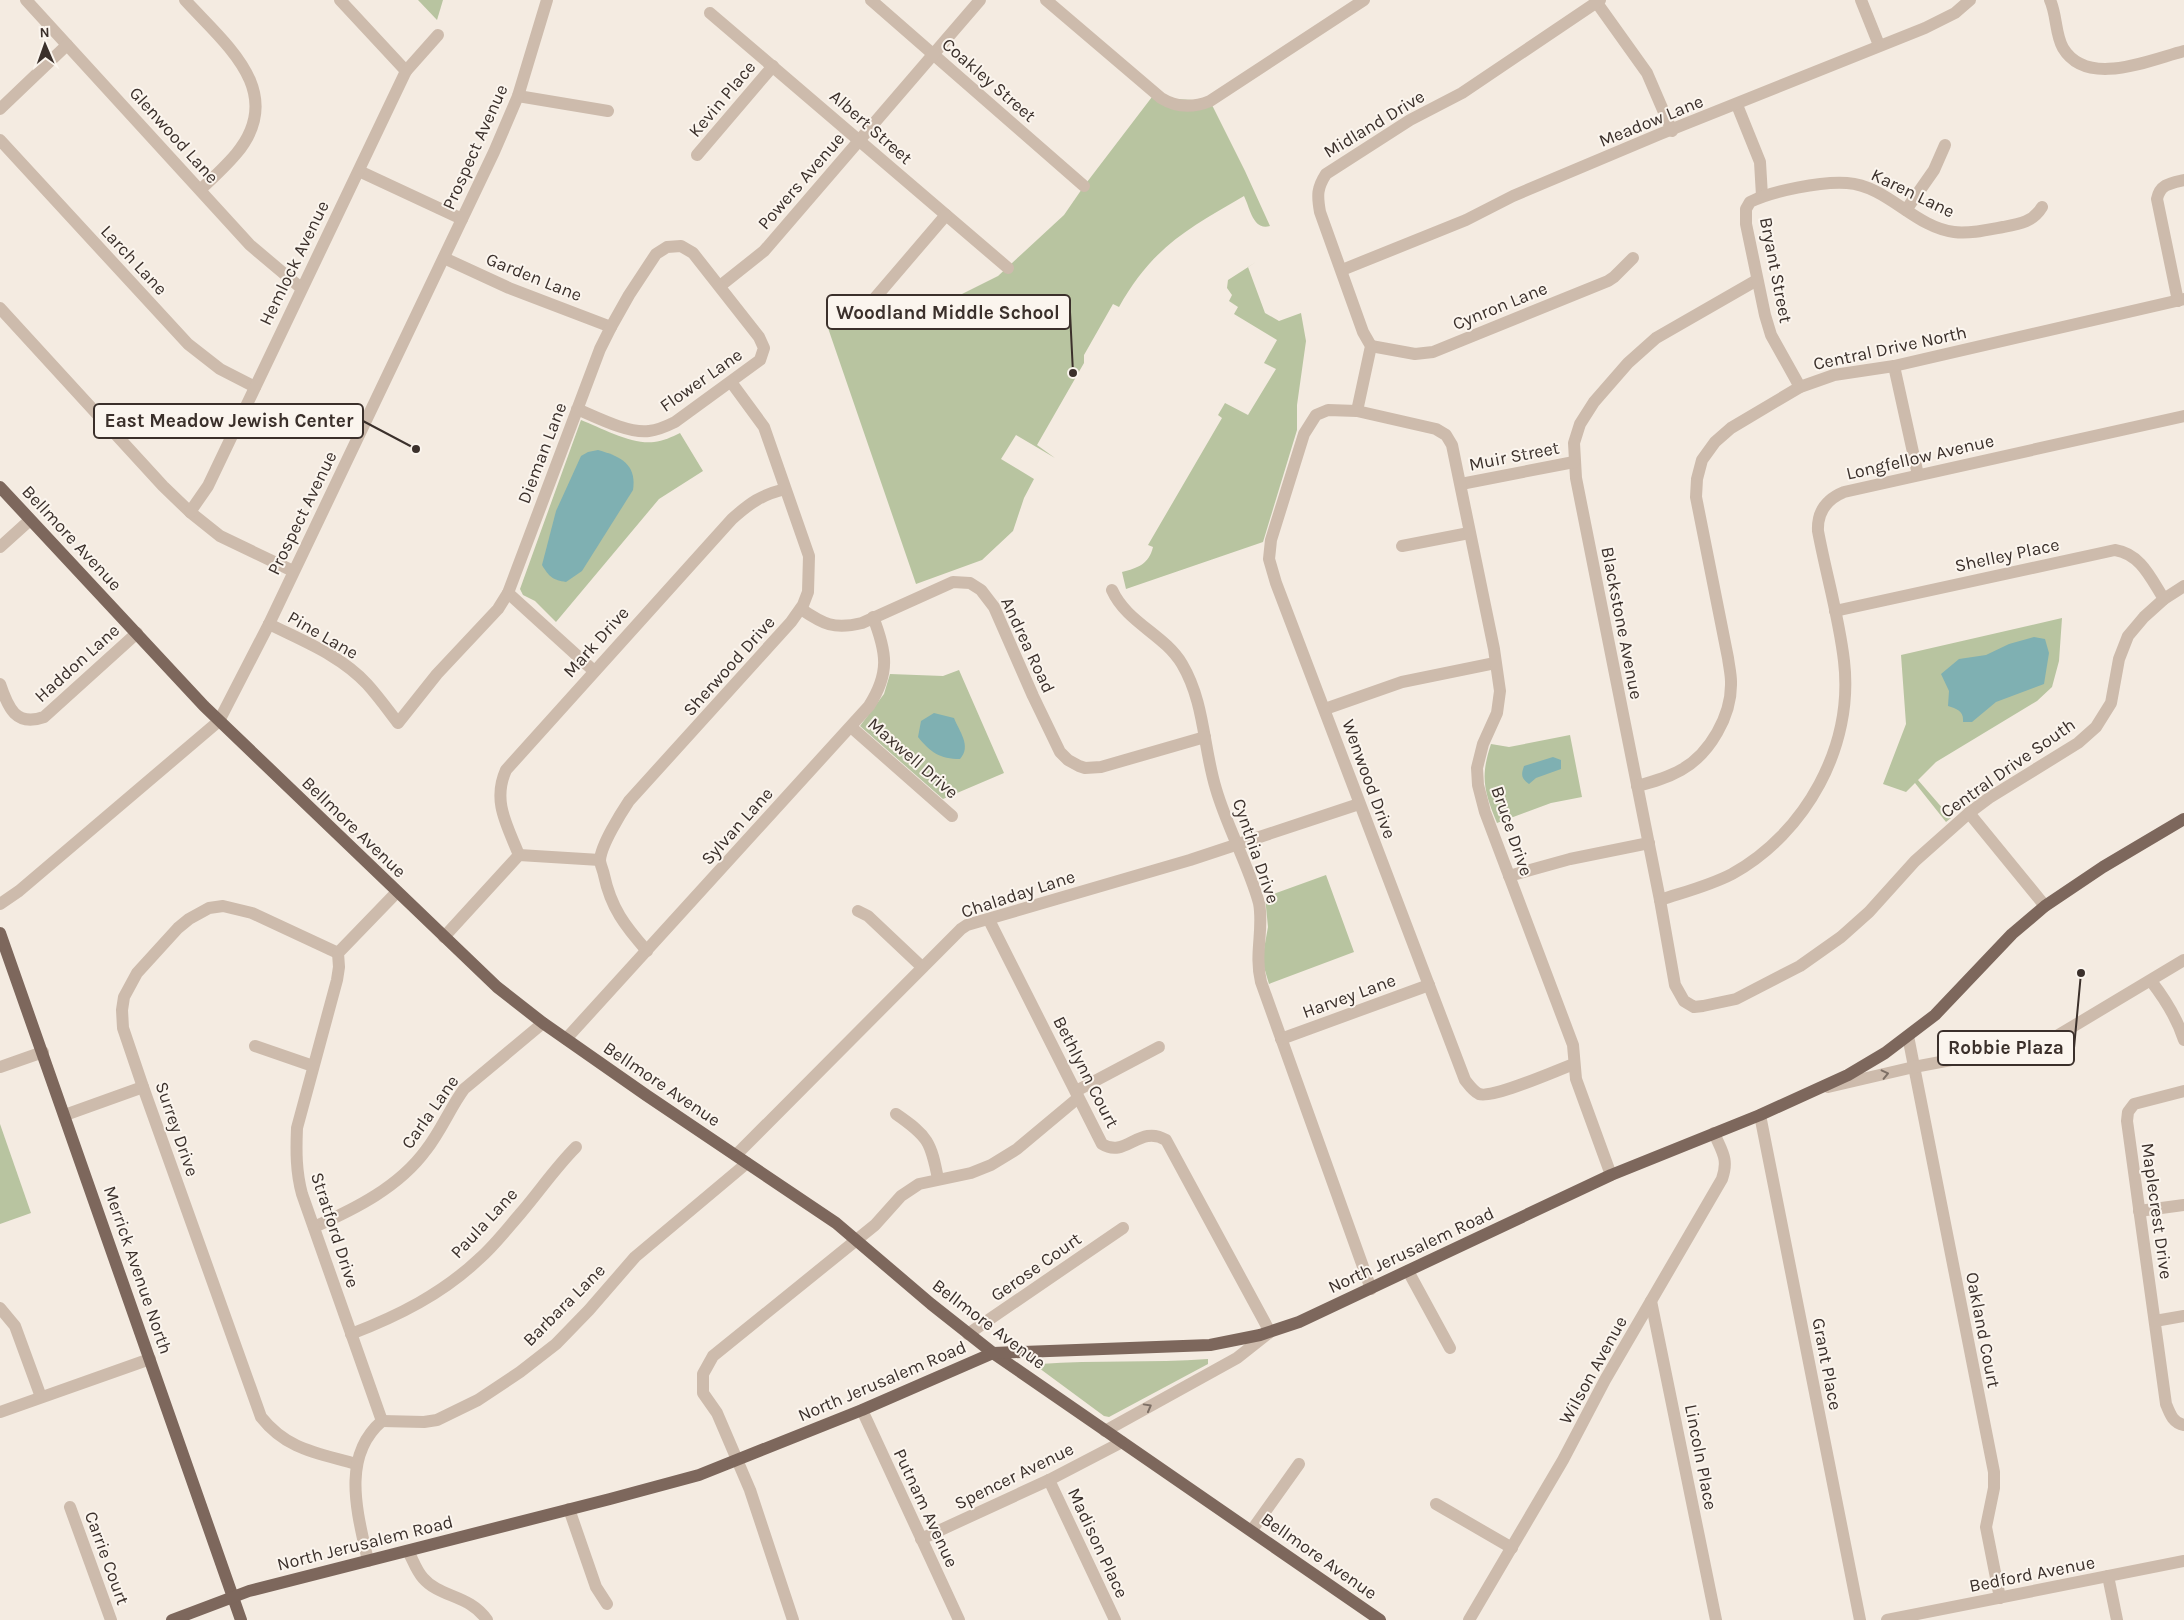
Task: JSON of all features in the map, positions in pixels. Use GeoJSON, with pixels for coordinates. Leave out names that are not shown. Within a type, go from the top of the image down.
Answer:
{"type":"FeatureCollection","features":[{"type":"Feature","properties":{"kind":"main road","name":"Bellmore Avenue"},"geometry":{"type":"LineString","coordinates":[[0,487],[219,721],[496,987],[566,1039],[836,1223],[993,1353],[1380,1620]]}},
{"type":"Feature","properties":{"kind":"main road","name":"North Jerusalem Road"},"geometry":{"type":"LineString","coordinates":[[172,1620],[232,1596],[699,1475],[862,1410],[993,1353],[1187,1347],[1232,1342],[1299,1322],[1611,1175],[1821,1089],[1860,1068],[1908,1036],[1935,1015],[2012,934],[2045,906],[2097,871],[2184,819]]}},
{"type":"Feature","properties":{"kind":"main road","name":"Merrick Avenue North"},"geometry":{"type":"LineString","coordinates":[[0,933],[241,1620]]}},
{"type":"Feature","properties":{"kind":"street","name":"Glenwood Lane"},"geometry":{"type":"LineString","coordinates":[[26,0],[201,189],[250,245],[301,288]]}},
{"type":"Feature","properties":{"kind":"street"},"geometry":{"type":"LineString","coordinates":[[185,0],[240,60],[254,86],[256,100],[255,115],[246,140],[227,164],[201,189]]}},
{"type":"Feature","properties":{"kind":"street"},"geometry":{"type":"LineString","coordinates":[[340,0],[406,71]]}},
{"type":"Feature","properties":{"kind":"street","name":"Prospect Avenue"},"geometry":{"type":"LineString","coordinates":[[0,904],[20,891],[219,721],[269,624],[444,258],[518,96],[547,0]]}},
{"type":"Feature","properties":{"kind":"street","name":"Coakley Street"},"geometry":{"type":"LineString","coordinates":[[871,0],[1084,186]]}},
{"type":"Feature","properties":{"kind":"street","name":"Powers Avenue"},"geometry":{"type":"LineString","coordinates":[[720,286],[764,251],[980,0]]}},
{"type":"Feature","properties":{"kind":"street"},"geometry":{"type":"LineString","coordinates":[[1046,0],[1167,102],[1180,106],[1197,106],[1217,96],[1364,0]]}},
{"type":"Feature","properties":{"kind":"street"},"geometry":{"type":"LineString","coordinates":[[1861,0],[1880,46]]}},
{"type":"Feature","properties":{"kind":"street","name":"Meadow Lane"},"geometry":{"type":"LineString","coordinates":[[1342,270],[1466,220],[1512,196],[1925,28],[1955,13],[1970,0]]}},
{"type":"Feature","properties":{"kind":"street"},"geometry":{"type":"LineString","coordinates":[[2050,0],[2064,49],[2074,61],[2090,69],[2110,70],[2184,52]]}},
{"type":"Feature","properties":{"kind":"street"},"geometry":{"type":"LineString","coordinates":[[1598,1],[1647,73],[1672,131]]}},
{"type":"Feature","properties":{"kind":"street","name":"Midland Drive"},"geometry":{"type":"LineString","coordinates":[[1372,346],[1363,332],[1320,212],[1317,194],[1318,186],[1326,174],[1410,120],[1462,93],[1598,1]]}},
{"type":"Feature","properties":{"kind":"street","name":"Albert Street"},"geometry":{"type":"LineString","coordinates":[[710,13],[1008,268]]}},
{"type":"Feature","properties":{"kind":"street","name":"Hemlock Avenue"},"geometry":{"type":"LineString","coordinates":[[190,512],[208,486],[406,71],[438,35]]}},
{"type":"Feature","properties":{"kind":"street"},"geometry":{"type":"LineString","coordinates":[[0,109],[67,45]]}},
{"type":"Feature","properties":{"kind":"street","name":"Kevin Place"},"geometry":{"type":"LineString","coordinates":[[697,156],[773,66]]}},
{"type":"Feature","properties":{"kind":"street"},"geometry":{"type":"LineString","coordinates":[[518,96],[608,111]]}},
{"type":"Feature","properties":{"kind":"street","name":"Bryant Street"},"geometry":{"type":"LineString","coordinates":[[1737,105],[1760,162],[1762,196],[1750,202],[1746,209],[1746,224],[1757,280],[1771,335],[1800,387]]}},
{"type":"Feature","properties":{"kind":"street","name":"Larch Lane"},"geometry":{"type":"LineString","coordinates":[[0,140],[188,344],[220,370],[255,387]]}},
{"type":"Feature","properties":{"kind":"street"},"geometry":{"type":"LineString","coordinates":[[1906,210],[1934,170],[1945,145]]}},
{"type":"Feature","properties":{"kind":"street"},"geometry":{"type":"LineString","coordinates":[[359,171],[462,219]]}},
{"type":"Feature","properties":{"kind":"street"},"geometry":{"type":"LineString","coordinates":[[2181,300],[2157,199],[2160,190],[2164,186],[2184,180]]}},
{"type":"Feature","properties":{"kind":"street","name":"Karen Lane"},"geometry":{"type":"LineString","coordinates":[[1762,196],[1825,184],[1848,183],[1870,189],[1930,225],[1941,229],[1966,232],[2022,223],[2034,218],[2042,207]]}},
{"type":"Feature","properties":{"kind":"street"},"geometry":{"type":"LineString","coordinates":[[857,320],[946,215]]}},
{"type":"Feature","properties":{"kind":"street","name":"Dieman Lane"},"geometry":{"type":"LineString","coordinates":[[398,723],[437,674],[498,609],[508,593],[610,327],[656,254],[667,247],[681,246],[693,252],[720,286]]}},
{"type":"Feature","properties":{"kind":"street","name":"Garden Lane"},"geometry":{"type":"LineString","coordinates":[[444,258],[509,288],[610,327]]}},
{"type":"Feature","properties":{"kind":"street","name":"Cynron Lane"},"geometry":{"type":"LineString","coordinates":[[1372,346],[1415,354],[1433,352],[1608,281],[1633,258]]}},
{"type":"Feature","properties":{"kind":"street","name":"Blackstone Avenue"},"geometry":{"type":"LineString","coordinates":[[1736,999],[1694,1007],[1684,1001],[1678,994],[1675,985],[1574,462],[1574,443],[1584,416],[1637,353],[1672,329],[1757,280]]}},
{"type":"Feature","properties":{"kind":"street","name":"Flower Lane"},"geometry":{"type":"LineString","coordinates":[[577,409],[626,428],[650,432],[675,422],[760,360],[764,348],[759,337],[720,286]]}},
{"type":"Feature","properties":{"kind":"street","name":"Central Drive North"},"geometry":{"type":"LineString","coordinates":[[1637,786],[1681,770],[1700,755],[1720,728],[1729,699],[1731,683],[1728,658],[1696,497],[1697,478],[1702,460],[1715,442],[1731,428],[1800,387],[1834,375],[1894,366],[2181,300]]}},
{"type":"Feature","properties":{"kind":"street"},"geometry":{"type":"LineString","coordinates":[[0,308],[163,486],[190,512],[220,536],[293,571]]}},
{"type":"Feature","properties":{"kind":"street"},"geometry":{"type":"LineString","coordinates":[[1357,411],[1372,346]]}},
{"type":"Feature","properties":{"kind":"street"},"geometry":{"type":"LineString","coordinates":[[1894,366],[1918,475]]}},
{"type":"Feature","properties":{"kind":"street","name":"Sherwood Drive"},"geometry":{"type":"LineString","coordinates":[[600,860],[613,826],[629,801],[784,632],[801,609],[808,592],[808,556],[764,427],[731,382]]}},
{"type":"Feature","properties":{"kind":"street","name":"Wenwood Drive"},"geometry":{"type":"LineString","coordinates":[[1357,411],[1328,410],[1316,415],[1304,434],[1270,548],[1269,559],[1276,582],[1465,1080],[1470,1087],[1480,1094],[1494,1094],[1574,1064]]}},
{"type":"Feature","properties":{"kind":"street","name":"Bruce Drive"},"geometry":{"type":"LineString","coordinates":[[1357,411],[1436,430],[1446,435],[1452,444],[1494,649],[1500,691],[1497,713],[1479,757],[1478,784],[1485,812],[1572,1046],[1576,1079],[1611,1175]]}},
{"type":"Feature","properties":{"kind":"street","name":"Longfellow Avenue"},"geometry":{"type":"LineString","coordinates":[[1660,900],[1713,882],[1748,864],[1782,835],[1810,802],[1833,754],[1842,721],[1845,686],[1844,662],[1818,531],[1819,517],[1825,504],[1833,497],[1844,492],[2184,416]]}},
{"type":"Feature","properties":{"kind":"street","name":"Muir Street"},"geometry":{"type":"LineString","coordinates":[[1461,484],[1574,462]]}},
{"type":"Feature","properties":{"kind":"street","name":"Mark Drive"},"geometry":{"type":"LineString","coordinates":[[518,855],[500,805],[499,788],[506,770],[519,753],[732,519],[750,502],[785,489]]}},
{"type":"Feature","properties":{"kind":"street"},"geometry":{"type":"LineString","coordinates":[[0,547],[30,520]]}},
{"type":"Feature","properties":{"kind":"street"},"geometry":{"type":"LineString","coordinates":[[1402,546],[1469,533]]}},
{"type":"Feature","properties":{"kind":"street","name":"Shelley Place"},"geometry":{"type":"LineString","coordinates":[[1835,611],[2115,550],[2126,553],[2136,559],[2164,599]]}},
{"type":"Feature","properties":{"kind":"street","name":"Andrea Road"},"geometry":{"type":"LineString","coordinates":[[801,609],[827,625],[849,626],[953,582],[970,583],[981,590],[994,607],[1060,752],[1068,760],[1085,768],[1101,767],[1205,737]]}},
{"type":"Feature","properties":{"kind":"street","name":"Central Drive South"},"geometry":{"type":"LineString","coordinates":[[1736,999],[1800,966],[1841,937],[1869,912],[1935,842],[1969,813],[1989,798],[2078,743],[2096,727],[2111,703],[2119,659],[2128,636],[2164,599],[2184,586]]}},
{"type":"Feature","properties":{"kind":"street","name":"Cynthia Drive"},"geometry":{"type":"LineString","coordinates":[[1112,590],[1125,610],[1165,644],[1182,664],[1199,704],[1215,788],[1259,903],[1258,966],[1263,988],[1371,1289]]}},
{"type":"Feature","properties":{"kind":"street"},"geometry":{"type":"LineString","coordinates":[[508,593],[594,671]]}},
{"type":"Feature","properties":{"kind":"street","name":"Sylvan Lane"},"geometry":{"type":"LineString","coordinates":[[566,1039],[869,706],[883,676],[884,651],[873,617]]}},
{"type":"Feature","properties":{"kind":"street","name":"Pine Lane"},"geometry":{"type":"LineString","coordinates":[[269,624],[322,650],[349,667],[367,684],[398,723]]}},
{"type":"Feature","properties":{"kind":"street","name":"Haddon Lane"},"geometry":{"type":"LineString","coordinates":[[0,684],[11,711],[19,717],[34,720],[44,716],[137,633]]}},
{"type":"Feature","properties":{"kind":"street"},"geometry":{"type":"LineString","coordinates":[[1325,709],[1402,682],[1495,663]]}},
{"type":"Feature","properties":{"kind":"street","name":"Maxwell Drive"},"geometry":{"type":"LineString","coordinates":[[850,727],[952,816]]}},
{"type":"Feature","properties":{"kind":"street","name":"Chaladay Lane"},"geometry":{"type":"LineString","coordinates":[[741,1159],[922,967],[961,929],[1262,838],[1328,813],[1360,804]]}},
{"type":"Feature","properties":{"kind":"street"},"geometry":{"type":"LineString","coordinates":[[1969,813],[2045,906]]}},
{"type":"Feature","properties":{"kind":"street"},"geometry":{"type":"LineString","coordinates":[[1509,876],[1570,859],[1649,843]]}},
{"type":"Feature","properties":{"kind":"street"},"geometry":{"type":"LineString","coordinates":[[444,937],[518,855],[600,860],[614,907],[624,925],[647,951]]}},
{"type":"Feature","properties":{"kind":"street"},"geometry":{"type":"LineString","coordinates":[[338,953],[397,892]]}},
{"type":"Feature","properties":{"kind":"street","name":"Surrey Drive"},"geometry":{"type":"LineString","coordinates":[[338,953],[238,908],[223,906],[209,908],[189,918],[137,973],[124,997],[122,1010],[123,1028],[143,1087],[261,1417],[272,1431],[286,1441],[356,1464]]}},
{"type":"Feature","properties":{"kind":"street"},"geometry":{"type":"LineString","coordinates":[[858,911],[868,916],[922,967]]}},
{"type":"Feature","properties":{"kind":"street","name":"Bethlynn Court"},"geometry":{"type":"LineString","coordinates":[[989,920],[1102,1144],[1109,1148],[1119,1148],[1146,1135],[1157,1135],[1166,1140],[1270,1332]]}},
{"type":"Feature","properties":{"kind":"street","name":"Stratford Drive"},"geometry":{"type":"LineString","coordinates":[[338,953],[339,967],[337,980],[297,1128],[298,1179],[382,1421]]}},
{"type":"Feature","properties":{"kind":"street"},"geometry":{"type":"LineString","coordinates":[[1821,1089],[1914,1068],[2041,1043],[2151,981],[2184,960]]}},
{"type":"Feature","properties":{"kind":"street"},"geometry":{"type":"LineString","coordinates":[[2151,981],[2180,1026],[2184,1040]]}},
{"type":"Feature","properties":{"kind":"street","name":"Harvey Lane"},"geometry":{"type":"LineString","coordinates":[[1281,1039],[1429,985]]}},
{"type":"Feature","properties":{"kind":"street","name":"Carla Lane"},"geometry":{"type":"LineString","coordinates":[[314,1227],[348,1212],[369,1200],[408,1170],[426,1150],[454,1102],[464,1089],[543,1023]]}},
{"type":"Feature","properties":{"kind":"street","name":"Oakland Court"},"geometry":{"type":"LineString","coordinates":[[1908,1036],[1994,1472],[1994,1488],[1986,1522],[2000,1598]]}},
{"type":"Feature","properties":{"kind":"street"},"geometry":{"type":"LineString","coordinates":[[255,1046],[313,1066]]}},
{"type":"Feature","properties":{"kind":"street"},"geometry":{"type":"LineString","coordinates":[[793,1620],[750,1490],[717,1413],[703,1393],[703,1374],[713,1356],[875,1225],[901,1196],[919,1184],[971,1173],[990,1165],[1017,1149],[1077,1094],[1159,1047]]}},
{"type":"Feature","properties":{"kind":"street"},"geometry":{"type":"LineString","coordinates":[[0,1068],[43,1052]]}},
{"type":"Feature","properties":{"kind":"street"},"geometry":{"type":"LineString","coordinates":[[65,1115],[143,1087]]}},
{"type":"Feature","properties":{"kind":"street","name":"Maplecrest Drive"},"geometry":{"type":"LineString","coordinates":[[2184,1091],[2134,1104],[2128,1112],[2128,1133],[2166,1404],[2170,1416],[2176,1423],[2184,1426]]}},
{"type":"Feature","properties":{"kind":"street"},"geometry":{"type":"LineString","coordinates":[[896,1114],[916,1128],[926,1138],[932,1150],[938,1179]]}},
{"type":"Feature","properties":{"kind":"street","name":"Grant Place"},"geometry":{"type":"LineString","coordinates":[[1760,1115],[1860,1620]]}},
{"type":"Feature","properties":{"kind":"street","name":"Wilson Avenue"},"geometry":{"type":"LineString","coordinates":[[1469,1620],[1563,1460],[1605,1380],[1722,1179],[1726,1159],[1714,1134]]}},
{"type":"Feature","properties":{"kind":"street","name":"Paula Lane"},"geometry":{"type":"LineString","coordinates":[[351,1334],[391,1318],[420,1303],[479,1259],[521,1213],[559,1164],[576,1147]]}},
{"type":"Feature","properties":{"kind":"street","name":"Barbara Lane"},"geometry":{"type":"LineString","coordinates":[[382,1421],[424,1422],[437,1420],[478,1400],[520,1372],[556,1344],[635,1258],[741,1159]]}},
{"type":"Feature","properties":{"kind":"street"},"geometry":{"type":"LineString","coordinates":[[2139,1211],[2184,1205]]}},
{"type":"Feature","properties":{"kind":"street","name":"Gerose Court"},"geometry":{"type":"LineString","coordinates":[[968,1334],[1122,1228]]}},
{"type":"Feature","properties":{"kind":"street"},"geometry":{"type":"LineString","coordinates":[[1408,1271],[1450,1348]]}},
{"type":"Feature","properties":{"kind":"street","name":"Lincoln Place"},"geometry":{"type":"LineString","coordinates":[[1651,1301],[1716,1620]]}},
{"type":"Feature","properties":{"kind":"street"},"geometry":{"type":"LineString","coordinates":[[0,1308],[15,1326],[41,1398]]}},
{"type":"Feature","properties":{"kind":"street"},"geometry":{"type":"LineString","coordinates":[[2155,1321],[2184,1316]]}},
{"type":"Feature","properties":{"kind":"street"},"geometry":{"type":"LineString","coordinates":[[1106,1431],[1237,1358],[1270,1332]]}},
{"type":"Feature","properties":{"kind":"street"},"geometry":{"type":"LineString","coordinates":[[0,1412],[150,1359]]}},
{"type":"Feature","properties":{"kind":"street","name":"Putnam Avenue"},"geometry":{"type":"LineString","coordinates":[[862,1410],[959,1620]]}},
{"type":"Feature","properties":{"kind":"street"},"geometry":{"type":"LineString","coordinates":[[368,1561],[355,1502],[356,1464],[367,1438],[382,1421]]}},
{"type":"Feature","properties":{"kind":"street","name":"Spencer Avenue"},"geometry":{"type":"LineString","coordinates":[[921,1539],[1049,1480],[1122,1442]]}},
{"type":"Feature","properties":{"kind":"street"},"geometry":{"type":"LineString","coordinates":[[1252,1530],[1299,1464]]}},
{"type":"Feature","properties":{"kind":"street","name":"Madison Place"},"geometry":{"type":"LineString","coordinates":[[1049,1480],[1115,1620]]}},
{"type":"Feature","properties":{"kind":"street"},"geometry":{"type":"LineString","coordinates":[[1436,1504],[1512,1548]]}},
{"type":"Feature","properties":{"kind":"street","name":"Carrie Court"},"geometry":{"type":"LineString","coordinates":[[70,1507],[111,1620]]}},
{"type":"Feature","properties":{"kind":"street"},"geometry":{"type":"LineString","coordinates":[[569,1509],[596,1587],[606,1604]]}},
{"type":"Feature","properties":{"kind":"street"},"geometry":{"type":"LineString","coordinates":[[408,1551],[424,1579],[437,1589],[459,1597],[474,1606],[487,1620]]}},
{"type":"Feature","properties":{"kind":"street","name":"Bedford Avenue"},"geometry":{"type":"LineString","coordinates":[[1887,1620],[2184,1562]]}},
{"type":"Feature","properties":{"kind":"street"},"geometry":{"type":"LineString","coordinates":[[2108,1576],[2117,1620]]}},
{"type":"Feature","properties":{"kind":"green space"},"geometry":{"type":"Polygon","coordinates":[[[418,0],[443,0],[437,20],[418,0]]]}},
{"type":"Feature","properties":{"kind":"green space"},"geometry":{"type":"Polygon","coordinates":[[[1155,93],[1161,98],[1210,101],[1270,226],[1264,227],[1256,222],[1244,196],[1188,230],[1172,242],[1144,269],[1119,307],[1113,304],[1084,355],[1084,363],[1037,445],[1055,458],[1016,435],[1001,459],[1034,479],[1024,498],[1013,531],[982,560],[916,584],[828,328],[918,316],[998,276],[1064,215],[1155,93]]]}},
{"type":"Feature","properties":{"kind":"green space"},"geometry":{"type":"Polygon","coordinates":[[[1248,267],[1265,313],[1279,321],[1301,313],[1306,341],[1297,405],[1297,430],[1263,542],[1126,589],[1122,572],[1138,567],[1149,558],[1153,547],[1148,545],[1222,418],[1218,415],[1225,403],[1248,415],[1276,369],[1264,363],[1277,340],[1234,314],[1238,307],[1229,301],[1232,295],[1227,288],[1228,280],[1248,267]]]}},
{"type":"Feature","properties":{"kind":"green space"},"geometry":{"type":"Polygon","coordinates":[[[581,420],[637,441],[661,441],[680,433],[703,471],[659,499],[556,622],[535,601],[523,595],[520,589],[581,420]]]}},
{"type":"Feature","properties":{"kind":"green space"},"geometry":{"type":"Polygon","coordinates":[[[2062,618],[2059,661],[2052,687],[2037,701],[1936,762],[1918,780],[1951,818],[1946,822],[1915,783],[1906,792],[1883,784],[1906,724],[1901,655],[2062,618]]]}},
{"type":"Feature","properties":{"kind":"green space"},"geometry":{"type":"Polygon","coordinates":[[[959,670],[1004,773],[943,799],[860,726],[884,694],[890,674],[943,676],[959,670]]]}},
{"type":"Feature","properties":{"kind":"green space"},"geometry":{"type":"Polygon","coordinates":[[[1570,735],[1582,797],[1551,803],[1497,823],[1486,793],[1485,784],[1485,766],[1491,744],[1509,747],[1570,735]]]}},
{"type":"Feature","properties":{"kind":"green space"},"geometry":{"type":"Polygon","coordinates":[[[1326,875],[1354,952],[1269,984],[1264,967],[1264,949],[1268,927],[1265,897],[1326,875]]]}},
{"type":"Feature","properties":{"kind":"green space"},"geometry":{"type":"Polygon","coordinates":[[[0,1124],[31,1213],[0,1224],[0,1124]]]}},
{"type":"Feature","properties":{"kind":"green space"},"geometry":{"type":"Polygon","coordinates":[[[1208,1359],[1208,1364],[1109,1417],[1104,1416],[1039,1368],[1044,1367],[1040,1364],[1208,1359]]]}},
{"type":"Feature","properties":{"kind":"water"},"geometry":{"type":"Polygon","coordinates":[[[598,450],[620,458],[625,462],[634,481],[633,490],[582,571],[566,582],[558,580],[549,575],[542,565],[556,511],[581,456],[598,450]]]}},
{"type":"Feature","properties":{"kind":"water"},"geometry":{"type":"Polygon","coordinates":[[[2034,637],[2045,639],[2049,653],[2044,684],[1996,702],[1972,722],[1963,722],[1961,713],[1957,709],[1948,706],[1949,691],[1941,674],[1959,659],[1986,655],[2009,644],[2034,637]]]}},
{"type":"Feature","properties":{"kind":"water"},"geometry":{"type":"Polygon","coordinates":[[[934,713],[954,718],[965,744],[965,749],[960,759],[947,758],[936,754],[918,737],[921,721],[934,713]]]}},
{"type":"Feature","properties":{"kind":"water"},"geometry":{"type":"Polygon","coordinates":[[[1553,757],[1561,760],[1561,769],[1536,778],[1529,784],[1524,780],[1522,774],[1524,766],[1553,757]]]}},
{"type":"Feature","properties":{"kind":"place","name":"Woodland Middle School"},"geometry":{"type":"Point","coordinates":[1073,373]}},
{"type":"Feature","properties":{"kind":"place","name":"East Meadow Jewish Center"},"geometry":{"type":"Point","coordinates":[416,449]}},
{"type":"Feature","properties":{"kind":"place","name":"Robbie Plaza"},"geometry":{"type":"Point","coordinates":[2081,973]}}]}
